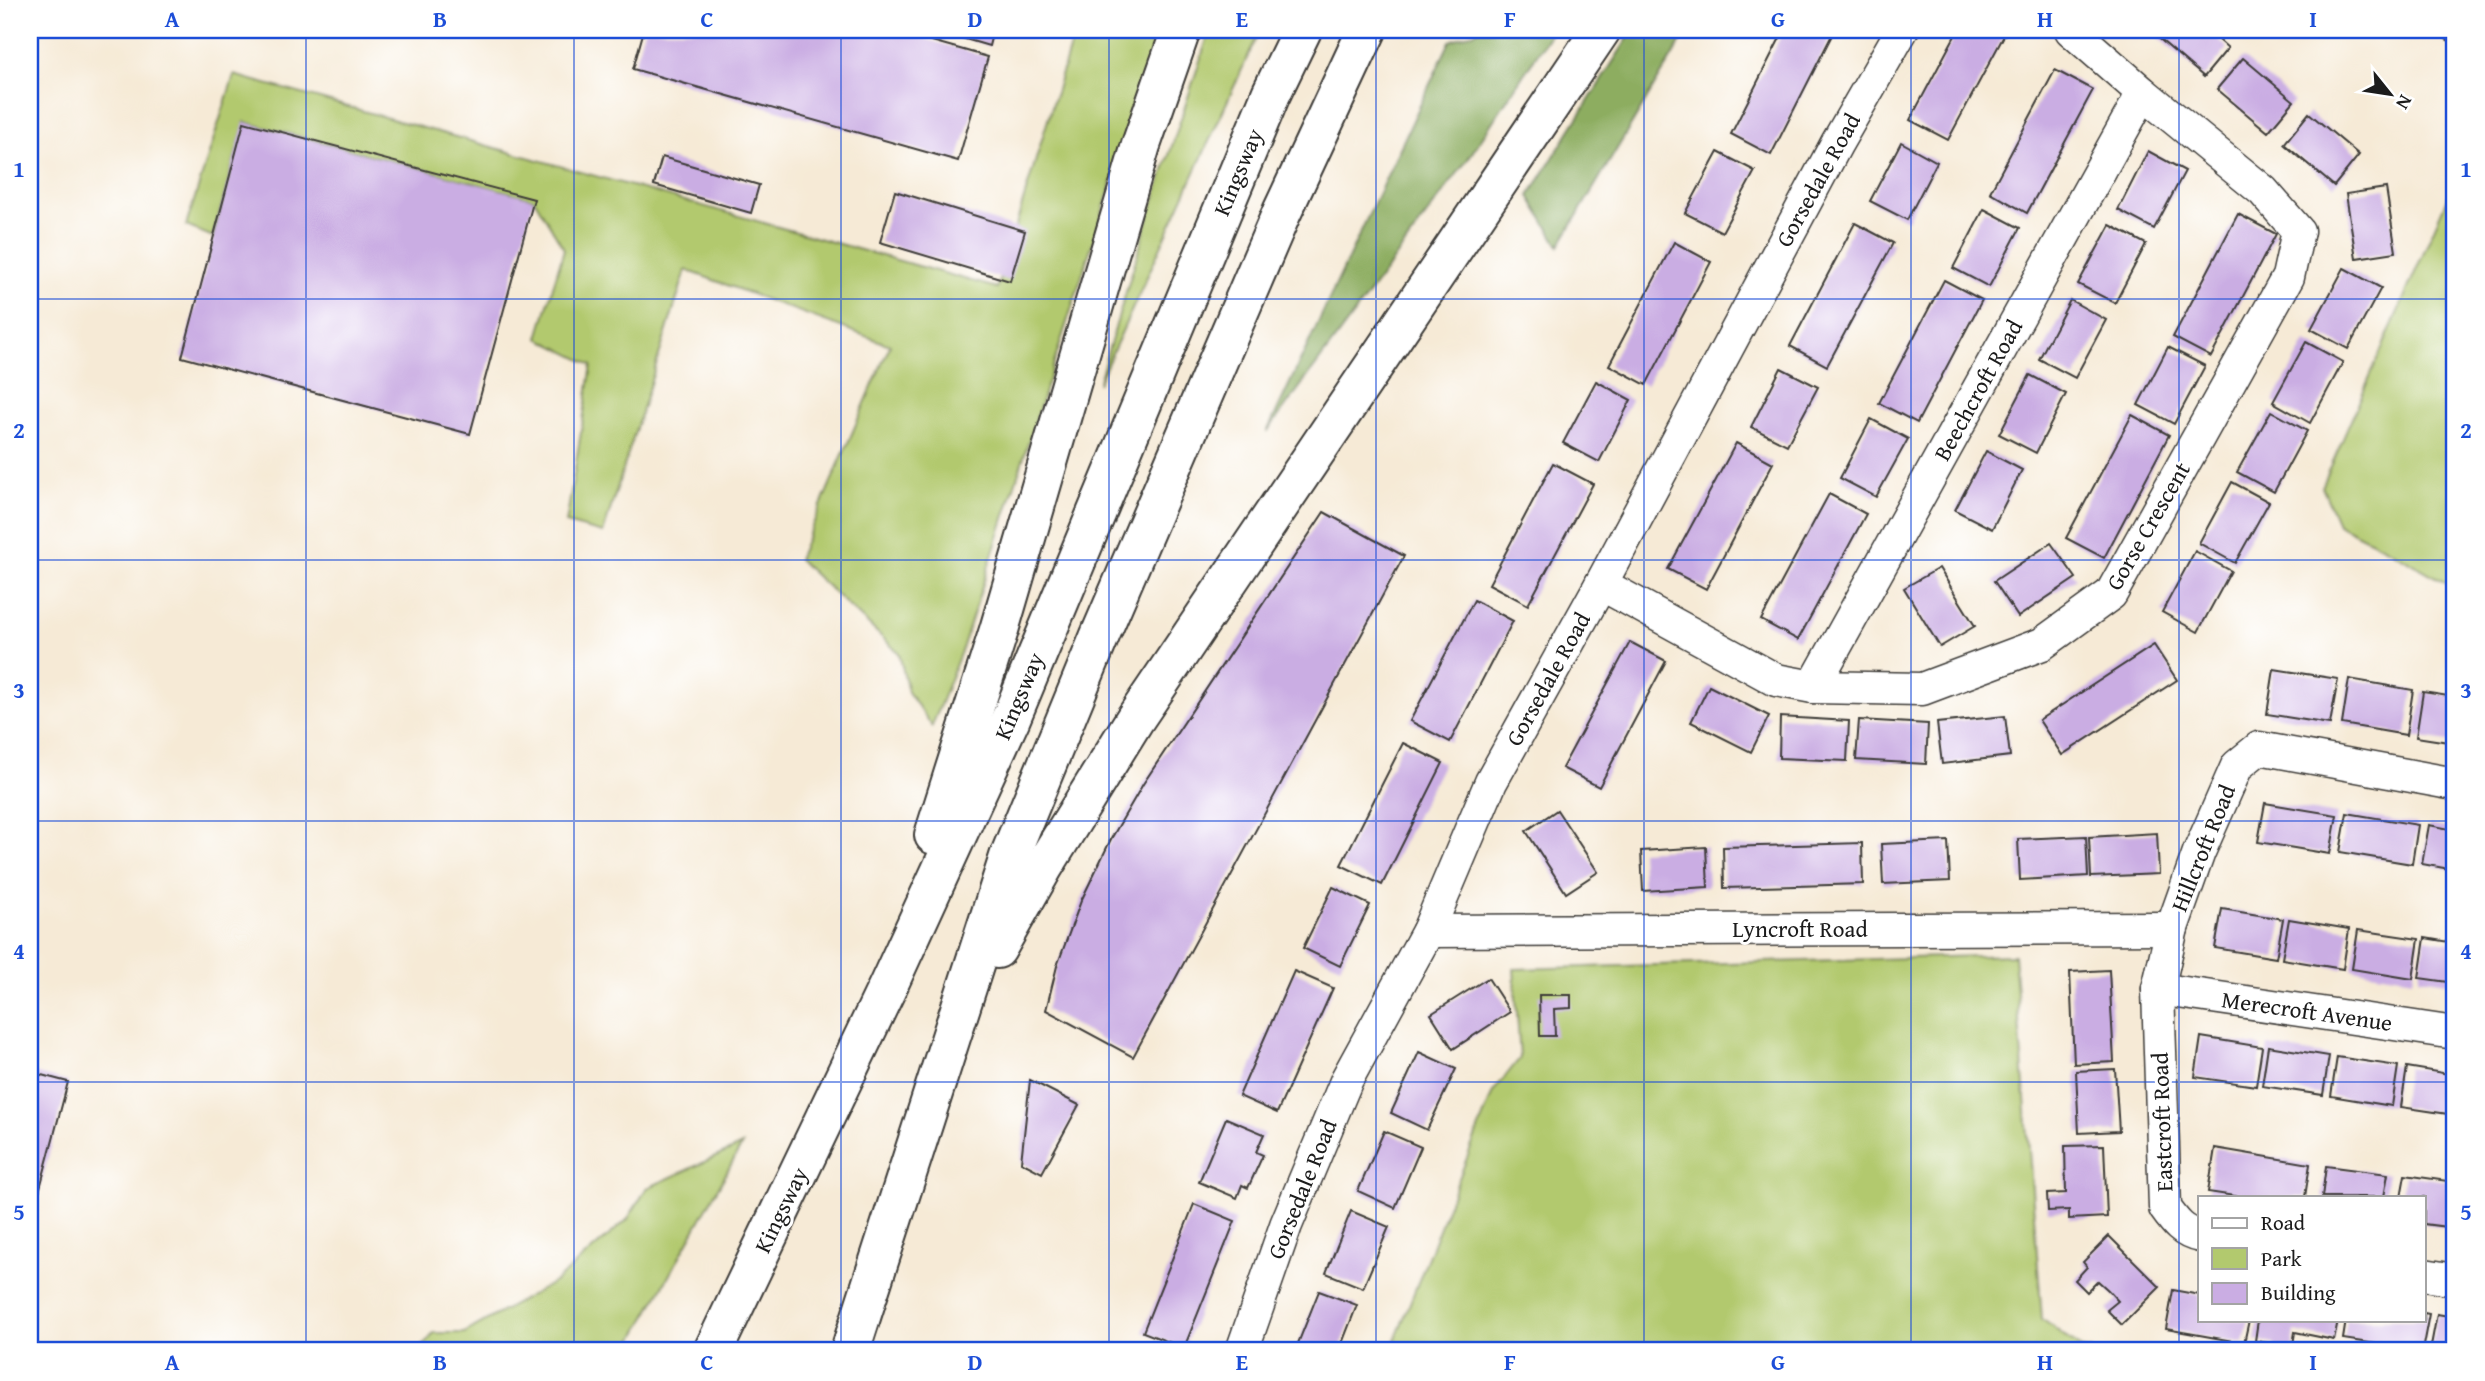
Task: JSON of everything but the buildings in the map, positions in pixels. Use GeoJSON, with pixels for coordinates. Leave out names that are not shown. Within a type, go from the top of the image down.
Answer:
{"type":"FeatureCollection","features":[{"type":"Feature","properties":{"kind":"highway"},"geometry":{"type":"LineString","coordinates":[[887,988],[999,630],[1141,145],[1181,30]]}},
{"type":"Feature","properties":{"kind":"highway","name":"Kingsway"},"geometry":{"type":"LineString","coordinates":[[713,1351],[887,988],[1011,718],[1271,94],[1302,30]]}},
{"type":"Feature","properties":{"kind":"highway"},"geometry":{"type":"LineString","coordinates":[[850,1351],[1009,857],[1276,225],[1367,30]]}},
{"type":"Feature","properties":{"kind":"highway"},"geometry":{"type":"LineString","coordinates":[[960,1014],[1044,866],[1135,719],[1601,30]]}},
{"type":"Feature","properties":{"kind":"street","name":"Gorsedale Road"},"geometry":{"type":"LineString","coordinates":[[1241,1351],[1286,1225],[1347,1079],[1428,931],[1490,782],[1601,584],[1837,143],[1902,30]]}},
{"type":"Feature","properties":{"kind":"street","name":"Gorse Crescent"},"geometry":{"type":"LineString","coordinates":[[1601,584],[1776,680],[1813,687],[1922,689],[2042,644],[2111,594],[2288,277],[2298,231],[2263,191],[2071,30]]}},
{"type":"Feature","properties":{"kind":"street","name":"Beechcroft Road"},"geometry":{"type":"LineString","coordinates":[[1813,687],[2143,93]]}},
{"type":"Feature","properties":{"kind":"street","name":"Hillcroft Road"},"geometry":{"type":"LineString","coordinates":[[2158,989],[2172,928],[2199,852],[2236,766],[2259,748],[2455,784]]}},
{"type":"Feature","properties":{"kind":"street","name":"Lyncroft Road"},"geometry":{"type":"LineString","coordinates":[[1428,931],[2172,928]]}},
{"type":"Feature","properties":{"kind":"street","name":"Merecroft Avenue"},"geometry":{"type":"LineString","coordinates":[[2158,989],[2455,1032]]}},
{"type":"Feature","properties":{"kind":"street","name":"Eastcroft Road"},"geometry":{"type":"LineString","coordinates":[[2158,989],[2165,1208],[2176,1224],[2190,1234],[2198,1236]]}},
{"type":"Feature","properties":{"kind":"street"},"geometry":{"type":"LineString","coordinates":[[2426,1275],[2455,1280]]}},
{"type":"Feature","properties":{"kind":"green space"},"geometry":{"type":"Polygon","coordinates":[[[1075,30],[1161,30],[963,646],[932,726],[908,692],[899,653],[798,559],[890,345],[686,270],[603,533],[566,523],[592,365],[538,338],[564,249],[534,199],[245,122],[213,237],[186,226],[234,75],[997,288],[1075,30]]]}},
{"type":"Feature","properties":{"kind":"green space"},"geometry":{"type":"Polygon","coordinates":[[[1210,30],[1260,30],[1098,384],[1150,213],[1210,30]]]}},
{"type":"Feature","properties":{"kind":"green space"},"geometry":{"type":"Polygon","coordinates":[[[1480,30],[1553,30],[1468,159],[1267,432],[1450,41],[1480,30]]]}},
{"type":"Feature","properties":{"kind":"green space"},"geometry":{"type":"Polygon","coordinates":[[[1633,30],[1688,30],[1559,246],[1529,196],[1633,30]]]}},
{"type":"Feature","properties":{"kind":"green space"},"geometry":{"type":"Polygon","coordinates":[[[2455,180],[2455,588],[2338,524],[2322,487],[2455,180]]]}},
{"type":"Feature","properties":{"kind":"green space"},"geometry":{"type":"Polygon","coordinates":[[[2014,955],[2042,1319],[2082,1349],[2093,1351],[1391,1351],[1493,1092],[1520,1058],[1514,969],[2014,955]]]}},
{"type":"Feature","properties":{"kind":"green space"},"geometry":{"type":"Polygon","coordinates":[[[742,1145],[627,1351],[419,1351],[434,1333],[464,1333],[556,1281],[627,1220],[647,1188],[742,1145]]]}}]}
